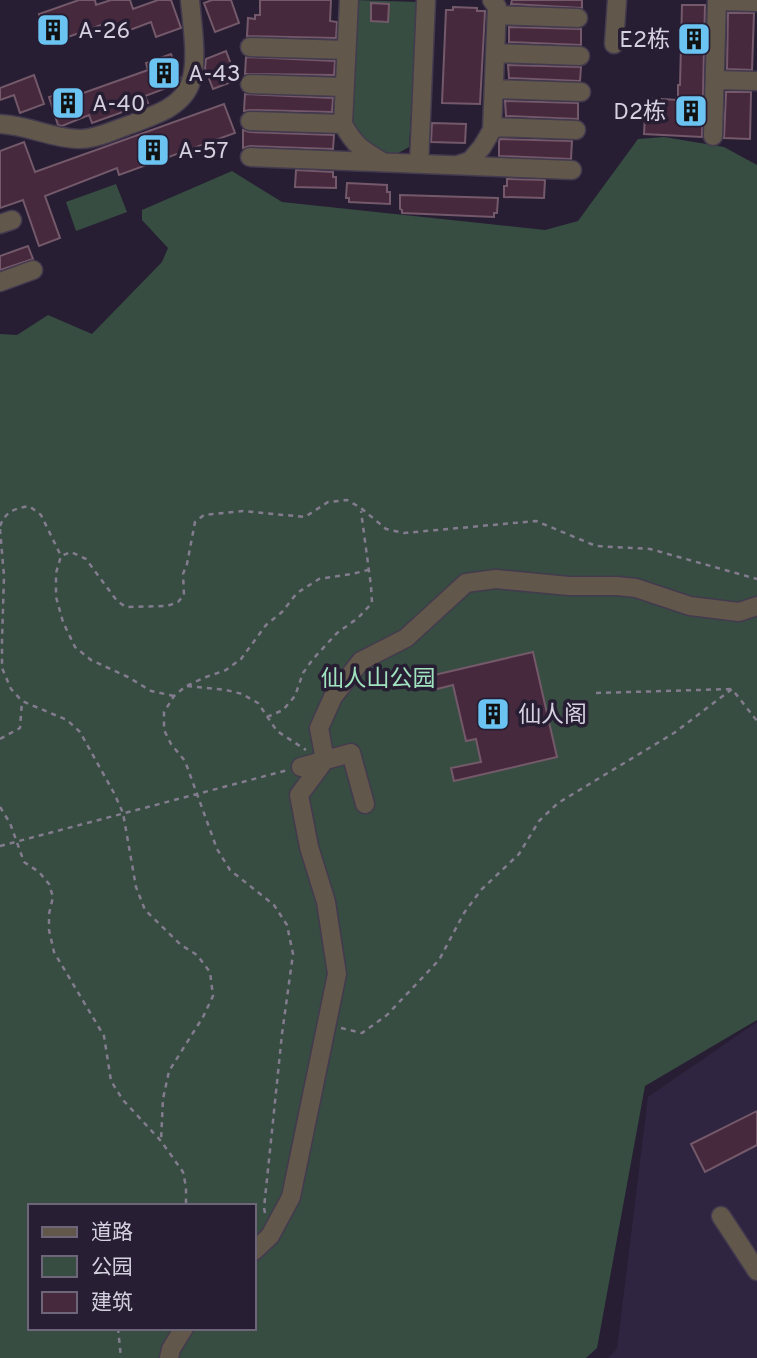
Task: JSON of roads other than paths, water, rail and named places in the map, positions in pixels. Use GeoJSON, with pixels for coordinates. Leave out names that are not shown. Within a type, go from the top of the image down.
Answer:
{"type":"FeatureCollection","features":[{"type":"Feature","properties":{"kind":"lane"},"geometry":{"type":"LineString","coordinates":[[0,124],[80,139],[98,136],[167,109],[187,90],[192,81],[190,0]]}},
{"type":"Feature","properties":{"kind":"lane"},"geometry":{"type":"LineString","coordinates":[[349,0],[342,124],[351,140],[385,163]]}},
{"type":"Feature","properties":{"kind":"lane"},"geometry":{"type":"LineString","coordinates":[[419,164],[426,0]]}},
{"type":"Feature","properties":{"kind":"lane"},"geometry":{"type":"LineString","coordinates":[[614,44],[617,0]]}},
{"type":"Feature","properties":{"kind":"lane"},"geometry":{"type":"LineString","coordinates":[[713,136],[717,0],[757,2]]}},
{"type":"Feature","properties":{"kind":"lane"},"geometry":{"type":"LineString","coordinates":[[455,166],[470,161],[492,130],[495,7],[578,18]]}},
{"type":"Feature","properties":{"kind":"lane"},"geometry":{"type":"LineString","coordinates":[[250,47],[346,50]]}},
{"type":"Feature","properties":{"kind":"lane"},"geometry":{"type":"LineString","coordinates":[[495,52],[580,56]]}},
{"type":"Feature","properties":{"kind":"lane"},"geometry":{"type":"LineString","coordinates":[[715,80],[757,81]]}},
{"type":"Feature","properties":{"kind":"lane"},"geometry":{"type":"LineString","coordinates":[[250,84],[344,87]]}},
{"type":"Feature","properties":{"kind":"lane"},"geometry":{"type":"LineString","coordinates":[[494,89],[581,92]]}},
{"type":"Feature","properties":{"kind":"lane"},"geometry":{"type":"LineString","coordinates":[[250,121],[342,124]]}},
{"type":"Feature","properties":{"kind":"lane"},"geometry":{"type":"LineString","coordinates":[[492,127],[576,130]]}},
{"type":"Feature","properties":{"kind":"lane"},"geometry":{"type":"LineString","coordinates":[[250,157],[572,170]]}},
{"type":"Feature","properties":{"kind":"lane"},"geometry":{"type":"LineString","coordinates":[[0,282],[33,270]]}},
{"type":"Feature","properties":{"kind":"lane"},"geometry":{"type":"LineString","coordinates":[[256,1249],[270,1237],[291,1198],[337,975],[326,902],[309,847],[299,795],[325,760],[319,728],[333,697],[361,661],[407,638],[466,583],[496,579],[569,586],[617,586],[636,588],[690,606],[739,612],[757,606]]}},
{"type":"Feature","properties":{"kind":"lane"},"geometry":{"type":"LineString","coordinates":[[301,767],[351,753],[365,804]]}},
{"type":"Feature","properties":{"kind":"lane"},"geometry":{"type":"LineString","coordinates":[[721,1216],[757,1270]]}},
{"type":"Feature","properties":{"kind":"lane"},"geometry":{"type":"LineString","coordinates":[[169,1358],[171,1349],[183,1330]]}},
{"type":"Feature","properties":{"kind":"place","name":"A-26"},"geometry":{"type":"Point","coordinates":[53,30]}},
{"type":"Feature","properties":{"kind":"place","name":"E2栋"},"geometry":{"type":"Point","coordinates":[694,39]}},
{"type":"Feature","properties":{"kind":"place","name":"A-43"},"geometry":{"type":"Point","coordinates":[164,73]}},
{"type":"Feature","properties":{"kind":"place","name":"A-40"},"geometry":{"type":"Point","coordinates":[68,103]}},
{"type":"Feature","properties":{"kind":"place","name":"D2栋"},"geometry":{"type":"Point","coordinates":[691,111]}},
{"type":"Feature","properties":{"kind":"place","name":"A-57"},"geometry":{"type":"Point","coordinates":[153,150]}},
{"type":"Feature","properties":{"kind":"place","name":"仙人阁"},"geometry":{"type":"Point","coordinates":[493,714]}},
{"type":"Feature","properties":{"kind":"park label","name":"仙人山公园"},"geometry":{"type":"Point","coordinates":[378,678]}}]}
